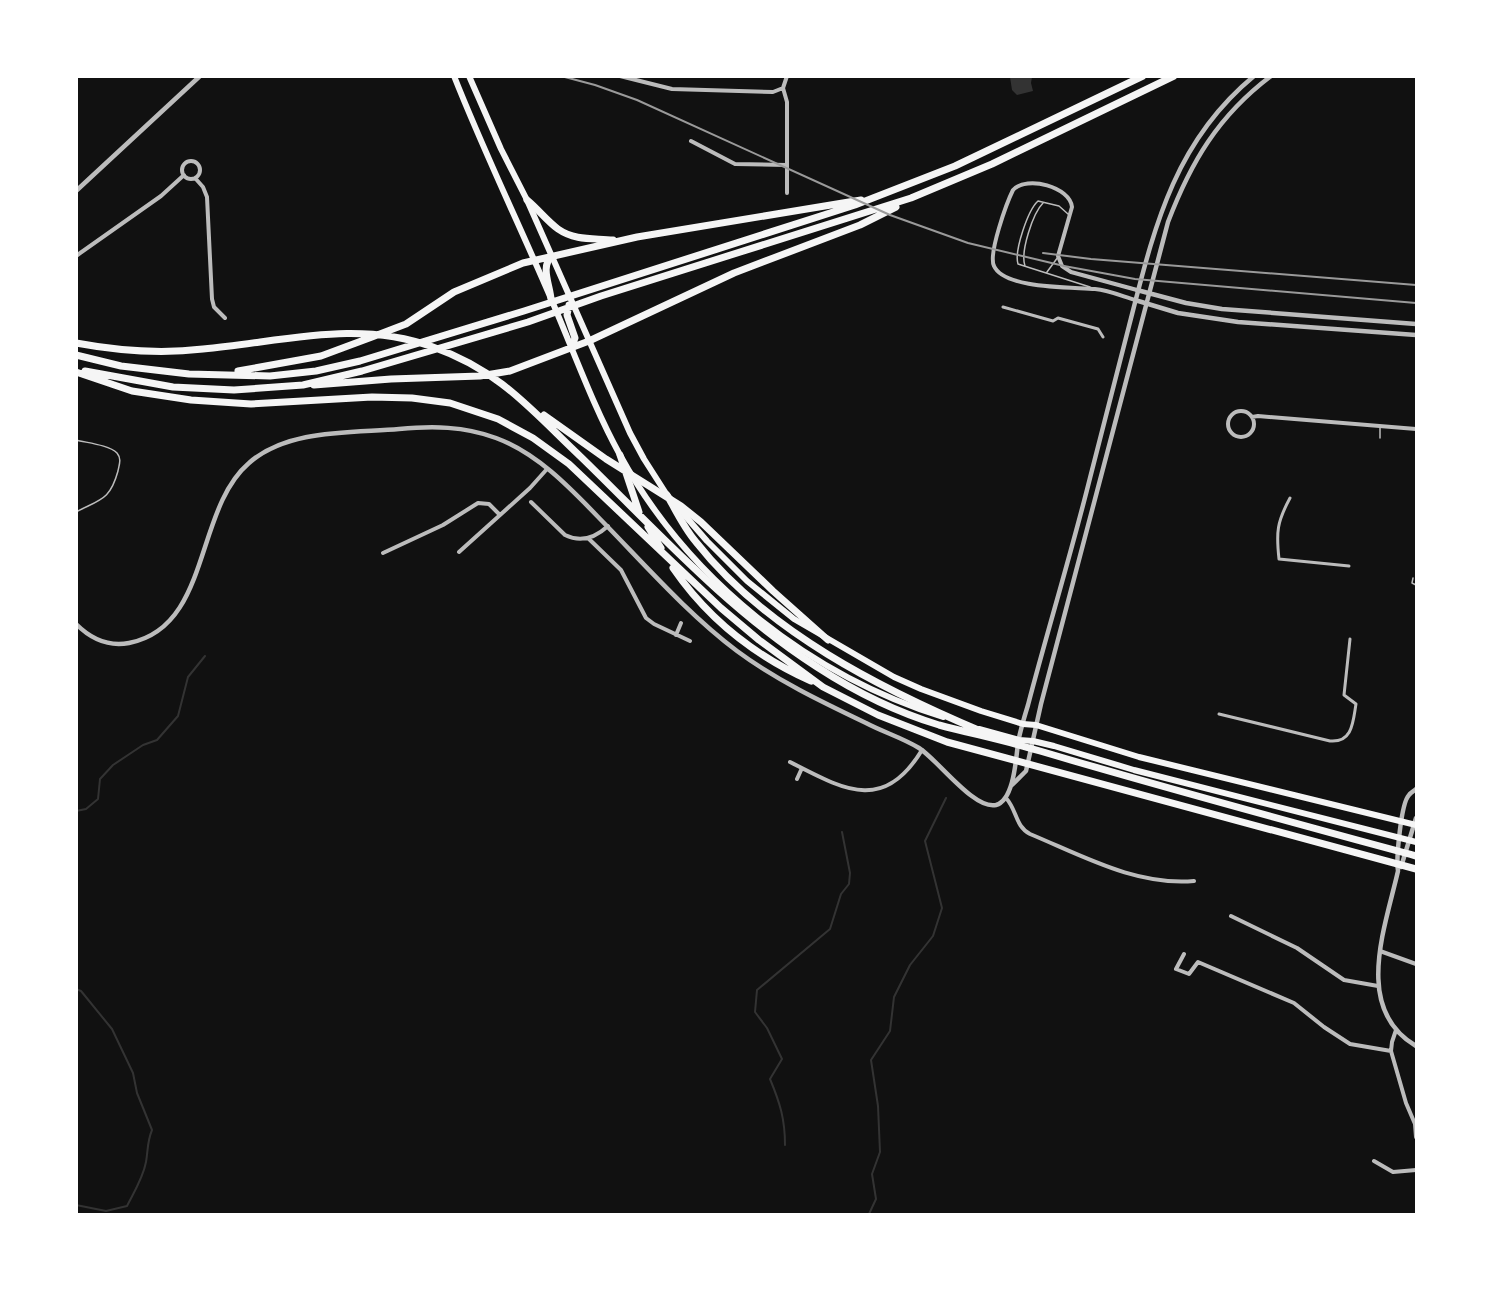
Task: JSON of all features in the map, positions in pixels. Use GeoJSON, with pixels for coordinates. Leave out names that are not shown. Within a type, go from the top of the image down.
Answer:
{"type":"FeatureCollection","features":[{"type":"Feature","properties":{"kind":"highway"},"geometry":{"type":"LineString","coordinates":[[76,355],[138,369],[189,374],[270,376],[327,369],[402,349],[524,311],[876,197],[955,166],[1143,76]]}},
{"type":"Feature","properties":{"kind":"highway"},"geometry":{"type":"LineString","coordinates":[[76,371],[172,387],[234,390],[498,373],[530,364],[590,341],[734,273],[860,225],[911,198],[992,164],[1174,76]]}},
{"type":"Feature","properties":{"kind":"highway"},"geometry":{"type":"LineString","coordinates":[[220,374],[321,356],[406,324],[454,292],[534,260],[622,240],[876,197]]}},
{"type":"Feature","properties":{"kind":"highway"},"geometry":{"type":"LineString","coordinates":[[303,385],[406,359],[528,322],[601,296],[911,198]]}},
{"type":"Feature","properties":{"kind":"highway"},"geometry":{"type":"LineString","coordinates":[[527,200],[566,234],[577,238],[622,240]]}},
{"type":"Feature","properties":{"kind":"highway"},"geometry":{"type":"LineString","coordinates":[[551,299],[546,264],[552,256]]}},
{"type":"Feature","properties":{"kind":"highway"},"geometry":{"type":"LineString","coordinates":[[570,300],[567,315],[575,339],[571,348]]}},
{"type":"Feature","properties":{"kind":"highway"},"geometry":{"type":"LineString","coordinates":[[76,343],[111,349],[162,352],[235,346],[319,333],[374,334],[403,338],[434,347],[482,369],[606,459],[681,506],[728,546],[764,583],[828,640]]}},
{"type":"Feature","properties":{"kind":"highway"},"geometry":{"type":"LineString","coordinates":[[76,371],[132,391],[213,402],[267,404],[412,398],[462,406],[510,424],[540,442],[569,464],[720,608],[823,687]]}},
{"type":"Feature","properties":{"kind":"highway"},"geometry":{"type":"LineString","coordinates":[[529,405],[695,569],[745,614],[830,675],[902,711],[938,724],[1000,739],[1163,788],[1416,856]]}},
{"type":"Feature","properties":{"kind":"highway"},"geometry":{"type":"LineString","coordinates":[[620,455],[636,507],[683,582],[716,619],[746,645],[783,668],[878,715],[947,742],[1416,869]]}},
{"type":"Feature","properties":{"kind":"highway"},"geometry":{"type":"LineString","coordinates":[[667,495],[698,546],[739,588],[778,621],[886,687],[1000,739]]}},
{"type":"Feature","properties":{"kind":"main road"},"geometry":{"type":"LineString","coordinates":[[454,76],[571,348],[620,455],[662,519],[695,559],[731,595],[768,626],[827,665],[925,712],[1018,740],[1033,741],[1146,773],[1414,841]]}},
{"type":"Feature","properties":{"kind":"main road"},"geometry":{"type":"LineString","coordinates":[[469,76],[636,445],[667,495],[747,582],[794,619],[828,640],[894,677],[969,708],[1023,724],[1036,725],[1139,757],[1416,823]]}},
{"type":"Feature","properties":{"kind":"street"},"geometry":{"type":"LineString","coordinates":[[76,191],[200,76]]}},
{"type":"Feature","properties":{"kind":"street"},"geometry":{"type":"LineString","coordinates":[[620,76],[672,89],[773,92],[783,88]]}},
{"type":"Feature","properties":{"kind":"street"},"geometry":{"type":"LineString","coordinates":[[787,76],[783,88],[787,102],[787,194]]}},
{"type":"Feature","properties":{"kind":"street"},"geometry":{"type":"LineString","coordinates":[[1012,786],[1018,740],[1088,486],[1137,290],[1159,218],[1186,156],[1219,110],[1254,76]]}},
{"type":"Feature","properties":{"kind":"street"},"geometry":{"type":"LineString","coordinates":[[76,624],[95,639],[111,644],[126,644],[151,635],[174,616],[190,588],[224,494],[240,471],[262,453],[285,442],[314,436],[425,427],[463,429],[511,444],[547,469],[608,526],[712,632],[742,655],[770,673],[868,725],[922,750],[979,801],[994,805],[1000,804],[1026,771],[1036,725],[1168,222],[1194,162],[1217,128],[1232,111],[1271,76]]}},
{"type":"Feature","properties":{"kind":"street"},"geometry":{"type":"LineString","coordinates":[[691,141],[735,164],[786,165]]}},
{"type":"Feature","properties":{"kind":"street"},"geometry":{"type":"LineString","coordinates":[[191,161],[199,167],[199,173],[195,178],[190,179],[184,175],[183,167],[186,162],[191,161]]}},
{"type":"Feature","properties":{"kind":"street"},"geometry":{"type":"LineString","coordinates":[[76,256],[161,196],[184,175]]}},
{"type":"Feature","properties":{"kind":"street"},"geometry":{"type":"LineString","coordinates":[[195,178],[203,187],[207,198],[212,299],[214,307],[225,318]]}},
{"type":"Feature","properties":{"kind":"street"},"geometry":{"type":"LineString","coordinates":[[1416,324],[1222,309],[1149,294],[1071,272],[1062,266],[1058,256],[1072,201],[1062,191],[1033,182],[1017,186],[1010,196],[993,252],[992,262],[997,271],[1005,276],[1039,286],[1097,289],[1178,313],[1238,322],[1416,335]]}},
{"type":"Feature","properties":{"kind":"street"},"geometry":{"type":"LineString","coordinates":[[1003,307],[1053,321],[1058,318],[1098,328],[1103,337]]}},
{"type":"Feature","properties":{"kind":"street"},"geometry":{"type":"LineString","coordinates":[[1245,411],[1252,417],[1254,425],[1246,436],[1237,436],[1230,430],[1228,422],[1232,414],[1245,411]]}},
{"type":"Feature","properties":{"kind":"street"},"geometry":{"type":"LineString","coordinates":[[1252,417],[1416,429]]}},
{"type":"Feature","properties":{"kind":"street"},"geometry":{"type":"LineString","coordinates":[[459,552],[530,488],[547,469]]}},
{"type":"Feature","properties":{"kind":"street"},"geometry":{"type":"LineString","coordinates":[[1290,498],[1276,531],[1280,558],[1349,566]]}},
{"type":"Feature","properties":{"kind":"street"},"geometry":{"type":"LineString","coordinates":[[531,502],[565,535],[578,539],[589,538],[608,526]]}},
{"type":"Feature","properties":{"kind":"street"},"geometry":{"type":"LineString","coordinates":[[383,553],[435,529],[478,503],[489,504],[500,515]]}},
{"type":"Feature","properties":{"kind":"street"},"geometry":{"type":"LineString","coordinates":[[589,538],[621,570],[646,618],[690,641]]}},
{"type":"Feature","properties":{"kind":"street"},"geometry":{"type":"LineString","coordinates":[[676,635],[681,623]]}},
{"type":"Feature","properties":{"kind":"street"},"geometry":{"type":"LineString","coordinates":[[1219,714],[1330,741],[1342,739],[1351,731],[1356,704],[1344,695],[1350,639]]}},
{"type":"Feature","properties":{"kind":"street"},"geometry":{"type":"LineString","coordinates":[[790,762],[844,788],[874,790],[903,776],[922,750]]}},
{"type":"Feature","properties":{"kind":"street"},"geometry":{"type":"LineString","coordinates":[[797,779],[802,768]]}},
{"type":"Feature","properties":{"kind":"street"},"geometry":{"type":"LineString","coordinates":[[1398,872],[1396,862],[1401,821],[1407,796],[1416,789]]}},
{"type":"Feature","properties":{"kind":"street"},"geometry":{"type":"LineString","coordinates":[[1006,798],[1012,805],[1020,827],[1030,834],[1135,876],[1165,882],[1194,881]]}},
{"type":"Feature","properties":{"kind":"street"},"geometry":{"type":"LineString","coordinates":[[1416,823],[1414,841],[1398,872],[1380,951],[1378,986],[1384,1011],[1396,1030],[1416,1046]]}},
{"type":"Feature","properties":{"kind":"street"},"geometry":{"type":"LineString","coordinates":[[1231,916],[1297,948],[1344,980],[1378,986]]}},
{"type":"Feature","properties":{"kind":"street"},"geometry":{"type":"LineString","coordinates":[[1380,951],[1416,964]]}},
{"type":"Feature","properties":{"kind":"street"},"geometry":{"type":"LineString","coordinates":[[1184,954],[1176,969],[1189,974],[1198,962],[1294,1003],[1350,1044],[1391,1051]]}},
{"type":"Feature","properties":{"kind":"street"},"geometry":{"type":"LineString","coordinates":[[1396,1030],[1391,1051],[1415,1124],[1416,1137]]}},
{"type":"Feature","properties":{"kind":"street"},"geometry":{"type":"LineString","coordinates":[[1374,1161],[1393,1172],[1416,1170]]}},
{"type":"Feature","properties":{"kind":"lane"},"geometry":{"type":"LineString","coordinates":[[1070,216],[1059,206],[1038,201],[1033,205],[1026,220],[1016,260],[1018,264],[1097,289]]}},
{"type":"Feature","properties":{"kind":"lane"},"geometry":{"type":"LineString","coordinates":[[1026,266],[1023,259],[1030,230],[1036,211],[1044,202]]}},
{"type":"Feature","properties":{"kind":"lane"},"geometry":{"type":"LineString","coordinates":[[1046,273],[1058,256]]}},
{"type":"Feature","properties":{"kind":"lane"},"geometry":{"type":"LineString","coordinates":[[1380,426],[1380,438]]}},
{"type":"Feature","properties":{"kind":"lane"},"geometry":{"type":"LineString","coordinates":[[76,440],[112,450],[119,456],[120,461],[109,495],[76,512]]}},
{"type":"Feature","properties":{"kind":"lane"},"geometry":{"type":"LineString","coordinates":[[1413,578],[1412,583],[1416,585]]}},
{"type":"Feature","properties":{"kind":"shaded area"},"geometry":{"type":"Polygon","coordinates":[[[1010,77],[1032,77],[1033,91],[1017,95],[1012,90],[1010,77]]]}},
{"type":"Feature","properties":{"kind":"waterway"},"geometry":{"type":"LineString","coordinates":[[76,811],[86,809],[98,799],[100,779],[113,765],[143,745],[157,740],[178,716],[188,677],[205,656]]}},
{"type":"Feature","properties":{"kind":"waterway"},"geometry":{"type":"LineString","coordinates":[[869,1214],[876,1199],[872,1174],[880,1152],[878,1106],[871,1060],[890,1031],[894,997],[910,965],[933,936],[942,908],[925,841],[946,798]]}},
{"type":"Feature","properties":{"kind":"waterway"},"geometry":{"type":"LineString","coordinates":[[785,1145],[781,1111],[770,1079],[782,1059],[767,1028],[755,1012],[757,990],[830,929],[841,894],[849,884],[850,873],[842,832]]}},
{"type":"Feature","properties":{"kind":"waterway"},"geometry":{"type":"LineString","coordinates":[[76,989],[81,991],[112,1029],[133,1073],[137,1093],[152,1130],[143,1174],[127,1206],[106,1211],[76,1205]]}},
{"type":"Feature","properties":{"kind":"railway"},"geometry":{"type":"LineString","coordinates":[[561,76],[637,100],[890,215],[968,243],[1064,266],[1135,279],[1416,303]]}},
{"type":"Feature","properties":{"kind":"railway"},"geometry":{"type":"LineString","coordinates":[[1043,253],[1091,259],[1416,285]]}}]}
